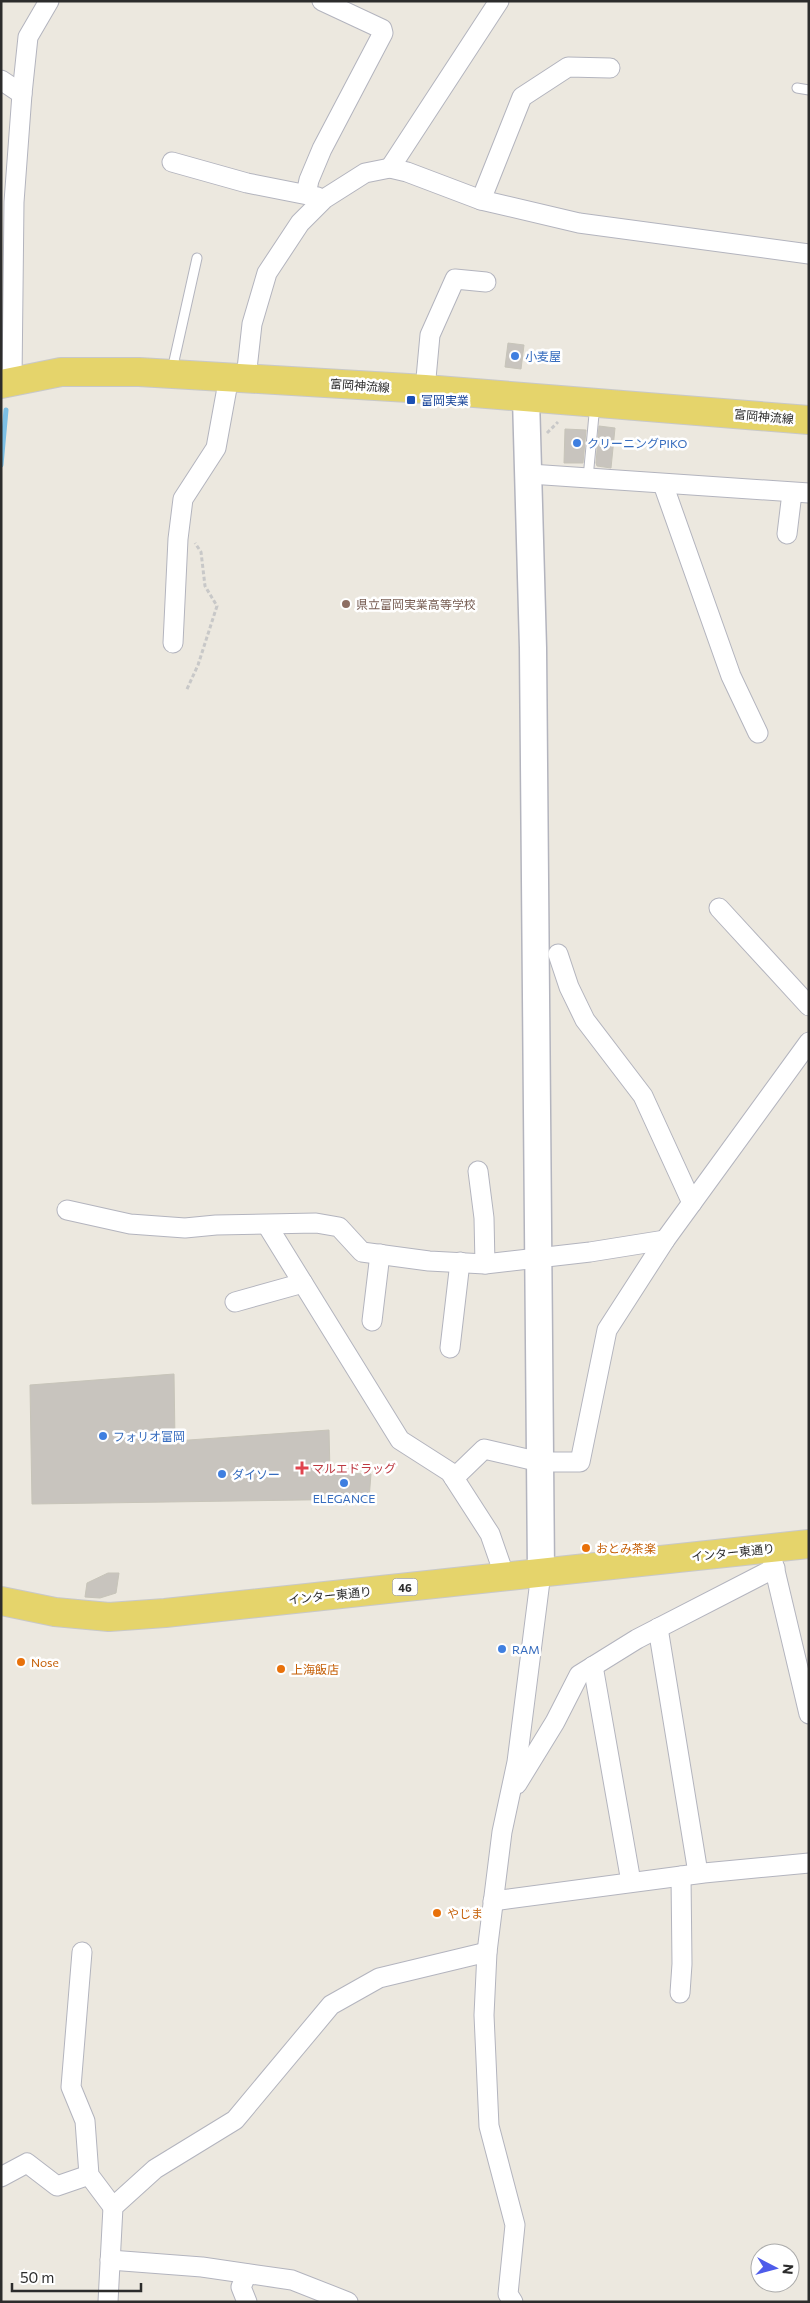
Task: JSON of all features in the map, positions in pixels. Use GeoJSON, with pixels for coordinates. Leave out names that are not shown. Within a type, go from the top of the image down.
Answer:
{"type":"FeatureCollection","features":[{"type":"Feature","properties":{"kind":"main road","name":"富岡神流線"},"geometry":{"type":"LineString","coordinates":[[7,382],[61,372],[172,374],[425,389],[809,420]]}},
{"type":"Feature","properties":{"kind":"main road","name":"インター東通り"},"geometry":{"type":"LineString","coordinates":[[1,1601],[55,1612],[110,1617],[165,1613],[541,1573],[778,1558],[809,1544]]}},
{"type":"Feature","properties":{"kind":"street"},"geometry":{"type":"LineString","coordinates":[[7,382],[9,177],[22,94],[28,37],[49,1]]}},
{"type":"Feature","properties":{"kind":"street"},"geometry":{"type":"LineString","coordinates":[[173,643],[178,539],[183,499],[216,448],[238,378],[266,273],[300,223],[315,196],[309,180],[322,150],[383,33],[382,30],[361,18],[322,1]]}},
{"type":"Feature","properties":{"kind":"street"},"geometry":{"type":"LineString","coordinates":[[390,168],[499,1]]}},
{"type":"Feature","properties":{"kind":"street"},"geometry":{"type":"LineString","coordinates":[[481,200],[522,97],[568,67],[610,68]]}},
{"type":"Feature","properties":{"kind":"street"},"geometry":{"type":"LineString","coordinates":[[1,80],[22,94]]}},
{"type":"Feature","properties":{"kind":"street"},"geometry":{"type":"LineString","coordinates":[[172,162],[247,183],[315,196],[365,173],[390,168],[407,172],[481,200],[579,223],[809,254]]}},
{"type":"Feature","properties":{"kind":"street"},"geometry":{"type":"LineString","coordinates":[[425,389],[430,335],[455,279],[486,282]]}},
{"type":"Feature","properties":{"kind":"street"},"geometry":{"type":"LineString","coordinates":[[513,2302],[508,2294],[515,2224],[489,2126],[484,2015],[487,1952],[493,1901],[502,1832],[517,1762],[541,1573],[530,474],[526,398]]}},
{"type":"Feature","properties":{"kind":"street"},"geometry":{"type":"LineString","coordinates":[[530,474],[800,493],[787,534]]}},
{"type":"Feature","properties":{"kind":"street"},"geometry":{"type":"LineString","coordinates":[[663,484],[728,667],[758,733]]}},
{"type":"Feature","properties":{"kind":"street"},"geometry":{"type":"LineString","coordinates":[[719,908],[809,1006]]}},
{"type":"Feature","properties":{"kind":"street"},"geometry":{"type":"LineString","coordinates":[[558,954],[569,987],[585,1020],[643,1096],[692,1203]]}},
{"type":"Feature","properties":{"kind":"street"},"geometry":{"type":"LineString","coordinates":[[454,1478],[484,1449],[540,1462],[580,1462],[607,1330],[665,1240],[809,1042]]}},
{"type":"Feature","properties":{"kind":"street"},"geometry":{"type":"LineString","coordinates":[[478,1171],[484,1218],[485,1264]]}},
{"type":"Feature","properties":{"kind":"street"},"geometry":{"type":"LineString","coordinates":[[66,1210],[130,1224],[185,1228],[216,1225],[316,1223],[339,1227],[362,1252],[429,1261],[485,1264],[665,1240]]}},
{"type":"Feature","properties":{"kind":"street"},"geometry":{"type":"LineString","coordinates":[[267,1225],[400,1440],[450,1472],[490,1534],[506,1577]]}},
{"type":"Feature","properties":{"kind":"street"},"geometry":{"type":"LineString","coordinates":[[372,1321],[380,1254]]}},
{"type":"Feature","properties":{"kind":"street"},"geometry":{"type":"LineString","coordinates":[[450,1348],[460,1262]]}},
{"type":"Feature","properties":{"kind":"street"},"geometry":{"type":"LineString","coordinates":[[235,1302],[303,1283]]}},
{"type":"Feature","properties":{"kind":"street"},"geometry":{"type":"LineString","coordinates":[[510,1796],[555,1722],[579,1675],[778,1558],[809,1719]]}},
{"type":"Feature","properties":{"kind":"street"},"geometry":{"type":"LineString","coordinates":[[658,1628],[689,1875],[680,1994]]}},
{"type":"Feature","properties":{"kind":"street"},"geometry":{"type":"LineString","coordinates":[[593,1666],[631,1882]]}},
{"type":"Feature","properties":{"kind":"street"},"geometry":{"type":"LineString","coordinates":[[493,1901],[689,1875],[809,1863]]}},
{"type":"Feature","properties":{"kind":"street"},"geometry":{"type":"LineString","coordinates":[[82,1952],[71,2087],[86,2121],[89,2175],[113,2207],[108,2302]]}},
{"type":"Feature","properties":{"kind":"street"},"geometry":{"type":"LineString","coordinates":[[113,2207],[155,2168],[235,2120],[331,2005],[379,1978],[487,1952]]}},
{"type":"Feature","properties":{"kind":"street"},"geometry":{"type":"LineString","coordinates":[[1,2177],[28,2163],[57,2186],[89,2175]]}},
{"type":"Feature","properties":{"kind":"street"},"geometry":{"type":"LineString","coordinates":[[110,2260],[202,2268],[292,2280],[348,2302]]}},
{"type":"Feature","properties":{"kind":"street"},"geometry":{"type":"LineString","coordinates":[[247,2274],[241,2287],[247,2302]]}},
{"type":"Feature","properties":{"kind":"lane"},"geometry":{"type":"LineString","coordinates":[[797,88],[809,90]]}},
{"type":"Feature","properties":{"kind":"lane"},"geometry":{"type":"LineString","coordinates":[[172,374],[197,258]]}},
{"type":"Feature","properties":{"kind":"lane"},"geometry":{"type":"LineString","coordinates":[[588,479],[595,403]]}},
{"type":"Feature","properties":{"kind":"path"},"geometry":{"type":"LineString","coordinates":[[178,539],[195,543],[201,552],[206,586],[218,606],[198,665],[187,689]]}},
{"type":"Feature","properties":{"kind":"building"},"geometry":{"type":"Polygon","coordinates":[[[508,343],[524,345],[521,369],[505,367],[508,343]]]}},
{"type":"Feature","properties":{"kind":"building"},"geometry":{"type":"Polygon","coordinates":[[[599,426],[615,428],[611,468],[597,466],[596,463],[599,426]]]}},
{"type":"Feature","properties":{"kind":"building"},"geometry":{"type":"Polygon","coordinates":[[[565,429],[586,430],[583,463],[564,463],[565,429]]]}},
{"type":"Feature","properties":{"kind":"building","name":"フォリオ富岡"},"geometry":{"type":"Polygon","coordinates":[[[174,1374],[175,1441],[329,1430],[330,1473],[371,1474],[369,1499],[32,1504],[30,1385],[174,1374]]]}},
{"type":"Feature","properties":{"kind":"building"},"geometry":{"type":"Polygon","coordinates":[[[108,1573],[119,1573],[116,1593],[100,1598],[85,1597],[87,1583],[108,1573]]]}},
{"type":"Feature","properties":{"kind":"waterway"},"geometry":{"type":"LineString","coordinates":[[1,465],[6,410]]}},
{"type":"Feature","properties":{"kind":"place","name":"小麦屋"},"geometry":{"type":"Point","coordinates":[515,356]}},
{"type":"Feature","properties":{"kind":"place","name":"富岡実業"},"geometry":{"type":"Point","coordinates":[411,400]}},
{"type":"Feature","properties":{"kind":"place","name":"クリーニングPIKO"},"geometry":{"type":"Point","coordinates":[577,443]}},
{"type":"Feature","properties":{"kind":"place","name":"県立富岡実業高等学校"},"geometry":{"type":"Point","coordinates":[346,604]}},
{"type":"Feature","properties":{"kind":"place","name":"フォリオ富岡"},"geometry":{"type":"Point","coordinates":[103,1436]}},
{"type":"Feature","properties":{"kind":"place","name":"マルエドラッグ"},"geometry":{"type":"Point","coordinates":[302,1468]}},
{"type":"Feature","properties":{"kind":"place","name":"ダイソー"},"geometry":{"type":"Point","coordinates":[222,1474]}},
{"type":"Feature","properties":{"kind":"place","name":"ELEGANCE"},"geometry":{"type":"Point","coordinates":[344,1483]}},
{"type":"Feature","properties":{"kind":"place","name":"おとみ茶楽"},"geometry":{"type":"Point","coordinates":[586,1548]}},
{"type":"Feature","properties":{"kind":"place","name":"RAM"},"geometry":{"type":"Point","coordinates":[502,1649]}},
{"type":"Feature","properties":{"kind":"place","name":"Nose"},"geometry":{"type":"Point","coordinates":[21,1662]}},
{"type":"Feature","properties":{"kind":"place","name":"上海飯店"},"geometry":{"type":"Point","coordinates":[281,1669]}},
{"type":"Feature","properties":{"kind":"place","name":"やじま"},"geometry":{"type":"Point","coordinates":[437,1913]}}]}
